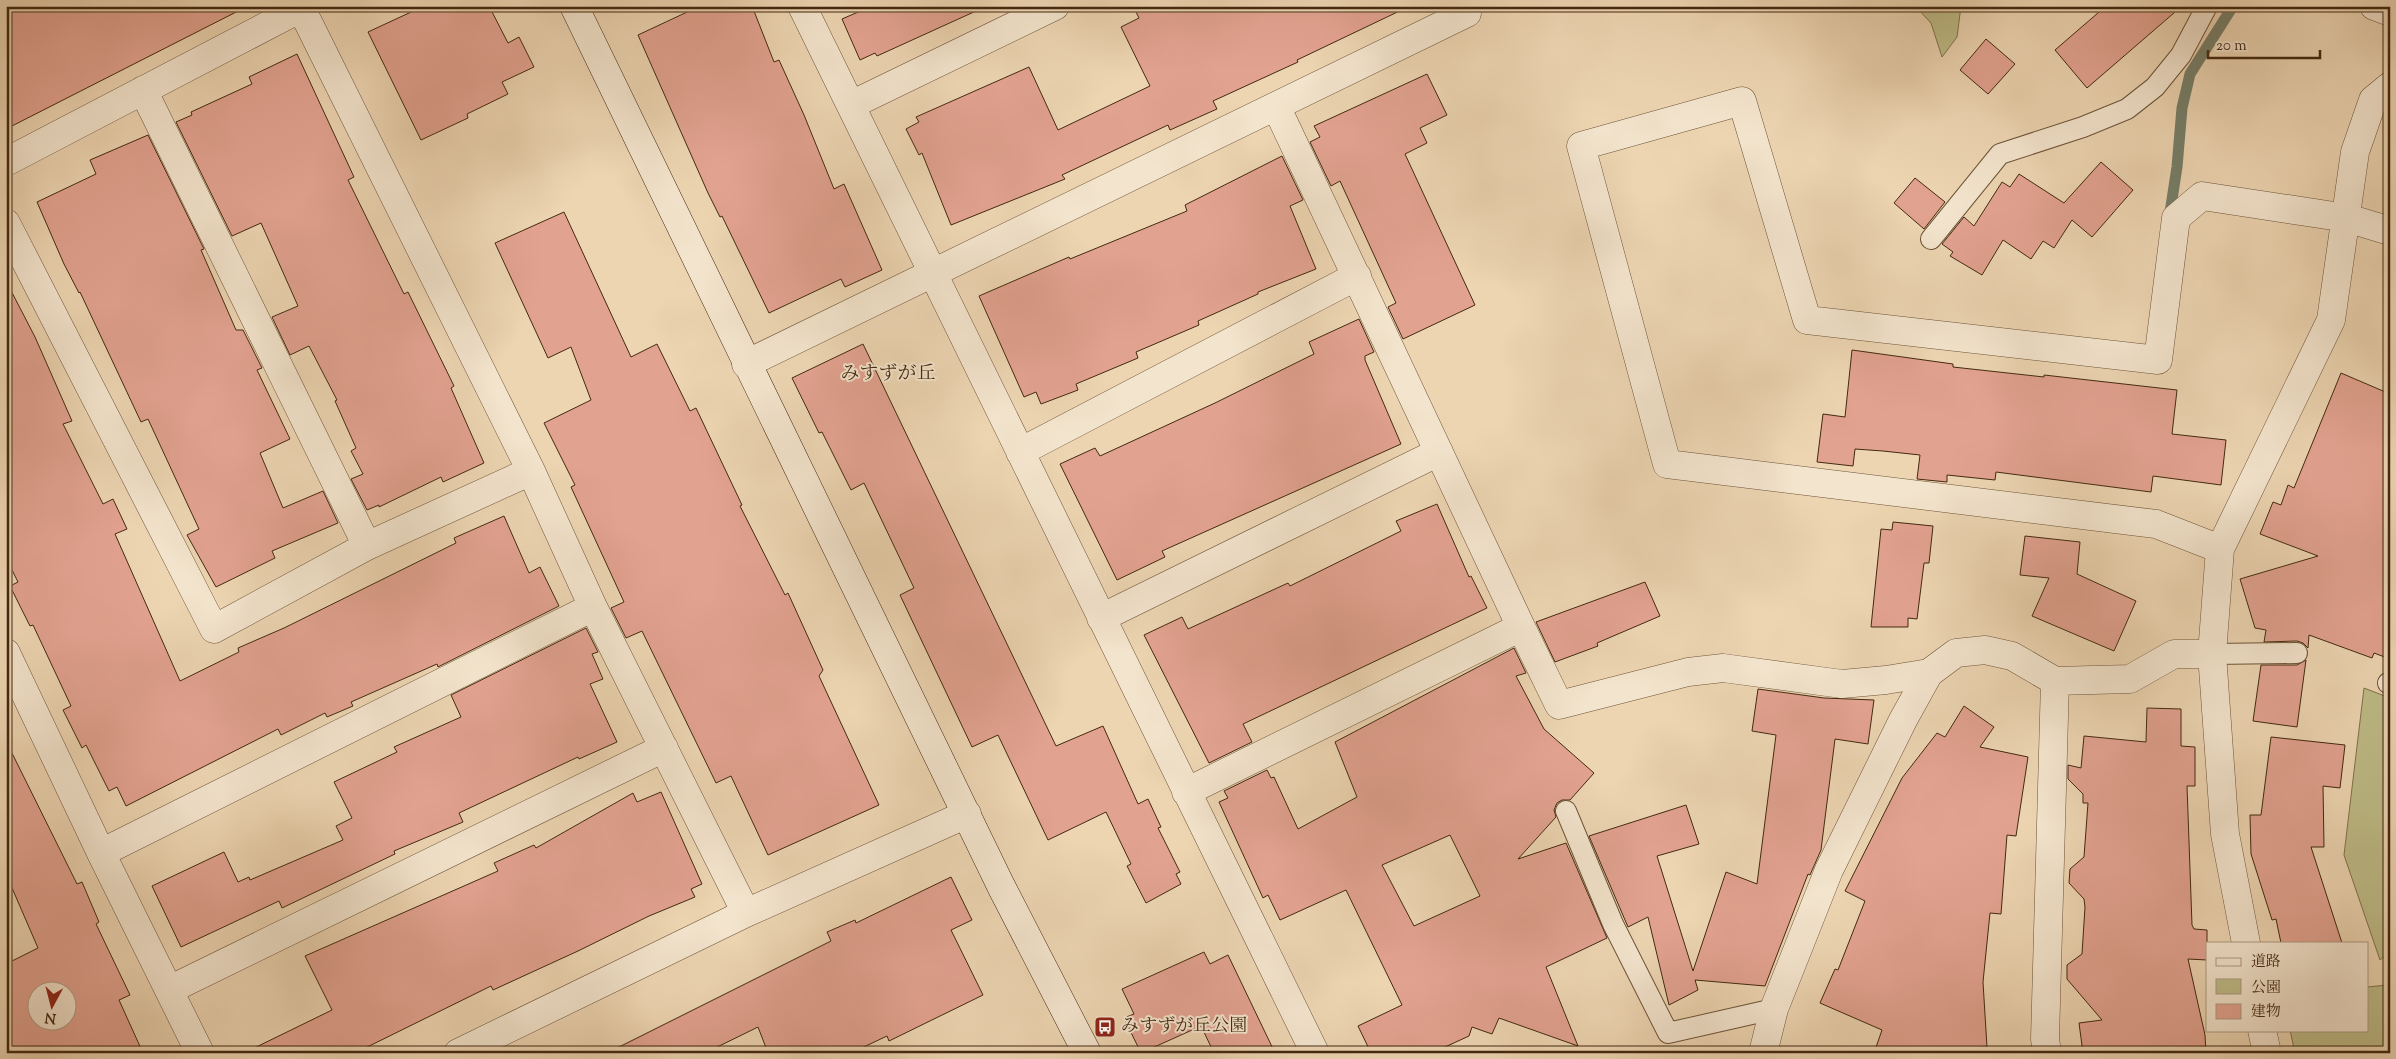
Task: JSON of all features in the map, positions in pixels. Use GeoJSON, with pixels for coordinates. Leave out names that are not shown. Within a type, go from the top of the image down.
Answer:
{"type":"FeatureCollection","features":[{"type":"Feature","properties":{"kind":"street"},"geometry":{"type":"LineString","coordinates":[[574,6],[746,364],[1001,886],[1088,1053]]}},
{"type":"Feature","properties":{"kind":"street"},"geometry":{"type":"LineString","coordinates":[[802,6],[1315,1053]]}},
{"type":"Feature","properties":{"kind":"street"},"geometry":{"type":"LineString","coordinates":[[851,106],[1055,6]]}},
{"type":"Feature","properties":{"kind":"street"},"geometry":{"type":"LineString","coordinates":[[746,364],[1468,13],[1464,6]]}},
{"type":"Feature","properties":{"kind":"street"},"geometry":{"type":"LineString","coordinates":[[2374,6],[2390,12]]}},
{"type":"Feature","properties":{"kind":"street"},"geometry":{"type":"LineString","coordinates":[[6,162],[301,7],[531,471],[593,607],[746,913]]}},
{"type":"Feature","properties":{"kind":"street"},"geometry":{"type":"LineString","coordinates":[[2246,942],[2225,834],[2212,654],[2220,549],[2331,320],[2355,152],[2373,100],[2390,86]]}},
{"type":"Feature","properties":{"kind":"street"},"geometry":{"type":"LineString","coordinates":[[143,90],[367,546]]}},
{"type":"Feature","properties":{"kind":"street"},"geometry":{"type":"LineString","coordinates":[[2220,549],[2156,524],[1667,464],[1581,146],[1742,100],[1807,320],[2158,360],[2176,218],[2202,196],[2347,218],[2390,231]]}},
{"type":"Feature","properties":{"kind":"street"},"geometry":{"type":"LineString","coordinates":[[1276,106],[1559,705],[1688,672],[1723,668],[1842,684],[1886,680],[1929,673]]}},
{"type":"Feature","properties":{"kind":"street"},"geometry":{"type":"LineString","coordinates":[[6,223],[214,629],[367,546],[531,471]]}},
{"type":"Feature","properties":{"kind":"street"},"geometry":{"type":"LineString","coordinates":[[1020,452],[1357,276]]}},
{"type":"Feature","properties":{"kind":"street"},"geometry":{"type":"LineString","coordinates":[[1101,618],[1439,452]]}},
{"type":"Feature","properties":{"kind":"street"},"geometry":{"type":"LineString","coordinates":[[101,853],[593,607]]}},
{"type":"Feature","properties":{"kind":"street"},"geometry":{"type":"LineString","coordinates":[[1186,792],[1521,626]]}},
{"type":"Feature","properties":{"kind":"street"},"geometry":{"type":"LineString","coordinates":[[1763,1053],[1774,1009],[1829,870],[1903,720],[1929,673],[1956,653],[1985,650],[2012,656],[2055,681],[2130,679],[2174,654],[2212,654]]}},
{"type":"Feature","properties":{"kind":"street"},"geometry":{"type":"LineString","coordinates":[[7,659],[200,1053]]}},
{"type":"Feature","properties":{"kind":"street"},"geometry":{"type":"LineString","coordinates":[[2047,1053],[2055,681]]}},
{"type":"Feature","properties":{"kind":"street"},"geometry":{"type":"LineString","coordinates":[[169,990],[664,748]]}},
{"type":"Feature","properties":{"kind":"street"},"geometry":{"type":"LineString","coordinates":[[458,1053],[746,913],[967,814]]}},
{"type":"Feature","properties":{"kind":"street"},"geometry":{"type":"LineString","coordinates":[[2262,1032],[2267,1053]]}},
{"type":"Feature","properties":{"kind":"lane"},"geometry":{"type":"LineString","coordinates":[[1931,239],[2000,154],[2083,127],[2127,109],[2155,87],[2181,54],[2207,6]]}},
{"type":"Feature","properties":{"kind":"lane"},"geometry":{"type":"LineString","coordinates":[[2212,654],[2297,654]]}},
{"type":"Feature","properties":{"kind":"lane"},"geometry":{"type":"LineString","coordinates":[[1566,811],[1613,924],[1668,1033],[1774,1009]]}},
{"type":"Feature","properties":{"kind":"green space"},"geometry":{"type":"Polygon","coordinates":[[[1915,6],[1961,6],[1957,37],[1942,57],[1931,23],[1915,6]]]}},
{"type":"Feature","properties":{"kind":"green space"},"geometry":{"type":"Polygon","coordinates":[[[2364,688],[2390,698],[2390,952],[2380,960],[2344,855],[2364,688]]]}},
{"type":"Feature","properties":{"kind":"green space"},"geometry":{"type":"Polygon","coordinates":[[[2388,985],[2390,1053],[2295,1053],[2290,1032],[2368,1032],[2368,987],[2388,985]]]}},
{"type":"Feature","properties":{"kind":"building"},"geometry":{"type":"Polygon","coordinates":[[[23,6],[248,6],[6,129],[6,15],[23,6]]]}},
{"type":"Feature","properties":{"kind":"building"},"geometry":{"type":"Polygon","coordinates":[[[424,6],[489,6],[508,43],[519,37],[534,67],[502,82],[508,94],[467,114],[468,118],[421,140],[368,32],[424,6]]]}},
{"type":"Feature","properties":{"kind":"building"},"geometry":{"type":"Polygon","coordinates":[[[700,6],[752,6],[774,62],[779,60],[804,115],[834,189],[844,184],[882,270],[845,287],[841,279],[769,313],[722,216],[720,217],[708,193],[638,35],[700,6]]]}},
{"type":"Feature","properties":{"kind":"building"},"geometry":{"type":"Polygon","coordinates":[[[872,6],[987,6],[877,56],[875,53],[860,60],[842,19],[872,6]]]}},
{"type":"Feature","properties":{"kind":"building"},"geometry":{"type":"Polygon","coordinates":[[[1133,6],[1410,6],[1297,60],[1298,62],[1213,101],[1217,109],[1170,130],[1168,125],[1062,175],[1065,179],[951,225],[922,153],[919,155],[906,129],[919,122],[916,117],[1029,67],[1058,130],[1150,86],[1121,27],[1139,18],[1133,6]]]}},
{"type":"Feature","properties":{"kind":"building"},"geometry":{"type":"Polygon","coordinates":[[[2106,6],[2182,6],[2087,88],[2055,50],[2106,6]]]}},
{"type":"Feature","properties":{"kind":"building"},"geometry":{"type":"Polygon","coordinates":[[[1986,39],[2015,64],[1988,94],[1960,70],[1986,39]]]}},
{"type":"Feature","properties":{"kind":"building"},"geometry":{"type":"Polygon","coordinates":[[[297,54],[354,177],[348,180],[404,294],[408,292],[454,386],[451,388],[484,463],[443,482],[441,477],[379,507],[379,505],[367,510],[351,479],[363,474],[351,451],[356,448],[335,401],[337,400],[309,346],[290,355],[272,317],[298,306],[261,223],[232,236],[176,122],[192,115],[191,112],[252,84],[249,77],[297,54]]]}},
{"type":"Feature","properties":{"kind":"building"},"geometry":{"type":"Polygon","coordinates":[[[1427,74],[1447,115],[1420,128],[1427,143],[1405,154],[1475,305],[1403,339],[1388,307],[1396,303],[1340,181],[1331,186],[1310,142],[1320,137],[1314,126],[1427,74]]]}},
{"type":"Feature","properties":{"kind":"building"},"geometry":{"type":"Polygon","coordinates":[[[148,135],[204,249],[201,250],[236,330],[243,330],[262,368],[257,370],[290,439],[260,453],[283,508],[323,491],[338,523],[272,551],[275,558],[216,587],[187,535],[199,529],[148,419],[141,422],[80,292],[64,264],[37,202],[96,174],[90,160],[148,135]]]}},
{"type":"Feature","properties":{"kind":"building"},"geometry":{"type":"Polygon","coordinates":[[[1282,156],[1303,200],[1290,206],[1316,269],[1258,292],[1258,294],[1198,321],[1199,325],[1136,352],[1138,358],[1076,384],[1078,390],[1041,404],[1036,392],[1024,397],[979,296],[1069,257],[1070,259],[1187,211],[1185,205],[1282,156]]]}},
{"type":"Feature","properties":{"kind":"building"},"geometry":{"type":"Polygon","coordinates":[[[2101,162],[2133,190],[2092,237],[2072,220],[2054,248],[2043,241],[2031,259],[2003,240],[1982,275],[1950,256],[1953,252],[1942,244],[1964,217],[1974,226],[2002,182],[2010,187],[2019,174],[2064,203],[2101,162]]]}},
{"type":"Feature","properties":{"kind":"building"},"geometry":{"type":"Polygon","coordinates":[[[1915,178],[1945,202],[1924,229],[1894,203],[1915,178]]]}},
{"type":"Feature","properties":{"kind":"building"},"geometry":{"type":"Polygon","coordinates":[[[564,212],[631,357],[657,344],[690,411],[696,408],[742,505],[740,506],[785,595],[788,593],[823,670],[819,676],[879,805],[768,855],[731,776],[716,783],[642,631],[626,638],[611,608],[624,602],[571,487],[575,485],[544,423],[591,400],[571,347],[548,358],[495,243],[564,212]]]}},
{"type":"Feature","properties":{"kind":"building"},"geometry":{"type":"Polygon","coordinates":[[[6,281],[35,337],[72,421],[63,424],[103,504],[113,499],[127,529],[115,534],[180,681],[239,652],[238,648],[284,628],[456,543],[454,538],[504,516],[529,573],[540,567],[559,606],[438,667],[437,664],[351,702],[353,706],[327,717],[325,713],[281,735],[278,729],[126,806],[117,787],[109,791],[86,745],[82,748],[63,710],[71,706],[33,625],[30,626],[10,586],[18,582],[6,558],[6,281]]]}},
{"type":"Feature","properties":{"kind":"building"},"geometry":{"type":"Polygon","coordinates":[[[1359,319],[1374,352],[1365,356],[1365,360],[1401,444],[1162,551],[1165,557],[1117,580],[1060,464],[1095,448],[1100,456],[1215,403],[1314,354],[1309,342],[1359,319]]]}},
{"type":"Feature","properties":{"kind":"building"},"geometry":{"type":"Polygon","coordinates":[[[863,344],[1056,746],[1103,726],[1138,804],[1148,799],[1161,827],[1158,828],[1180,872],[1176,874],[1181,884],[1146,903],[1127,866],[1131,864],[1106,812],[1048,840],[998,735],[972,747],[900,595],[914,588],[864,483],[851,490],[822,432],[819,433],[792,378],[863,344]]]}},
{"type":"Feature","properties":{"kind":"building"},"geometry":{"type":"Polygon","coordinates":[[[1852,350],[1953,364],[1953,367],[2177,390],[2172,434],[2226,440],[2221,485],[2153,476],[2151,492],[1996,472],[1995,480],[1947,475],[1947,482],[1917,479],[1920,455],[1855,449],[1853,466],[1817,462],[1823,414],[1845,417],[1852,350]]]}},
{"type":"Feature","properties":{"kind":"building"},"geometry":{"type":"Polygon","coordinates":[[[2341,373],[2390,394],[2390,659],[2374,653],[2372,658],[2309,635],[2308,648],[2303,643],[2297,641],[2264,642],[2266,630],[2255,628],[2240,579],[2318,556],[2260,534],[2273,502],[2281,505],[2288,485],[2294,488],[2341,373]]]}},
{"type":"Feature","properties":{"kind":"building"},"geometry":{"type":"Polygon","coordinates":[[[1437,504],[1469,577],[1471,576],[1487,608],[1243,724],[1252,742],[1209,763],[1144,635],[1182,617],[1188,629],[1288,583],[1290,586],[1401,531],[1396,521],[1437,504]]]}},
{"type":"Feature","properties":{"kind":"building"},"geometry":{"type":"Polygon","coordinates":[[[1893,522],[1933,526],[1929,563],[1924,563],[1917,619],[1908,618],[1908,627],[1871,627],[1881,529],[1892,530],[1893,522]]]}},
{"type":"Feature","properties":{"kind":"building"},"geometry":{"type":"Polygon","coordinates":[[[2025,536],[2080,542],[2077,574],[2136,601],[2114,651],[2032,616],[2049,578],[2020,575],[2025,536]]]}},
{"type":"Feature","properties":{"kind":"building"},"geometry":{"type":"Polygon","coordinates":[[[1645,582],[1660,616],[1597,643],[1598,646],[1555,662],[1536,622],[1645,582]]]}},
{"type":"Feature","properties":{"kind":"building"},"geometry":{"type":"Polygon","coordinates":[[[586,628],[598,652],[592,654],[603,679],[590,684],[617,742],[579,759],[578,757],[459,813],[463,822],[394,851],[395,854],[282,908],[279,901],[181,947],[152,886],[224,852],[238,882],[249,877],[250,880],[343,840],[336,826],[352,818],[334,782],[397,752],[394,747],[461,717],[451,695],[586,628]]]}},
{"type":"Feature","properties":{"kind":"building"},"geometry":{"type":"Polygon","coordinates":[[[1514,648],[1526,673],[1516,676],[1544,729],[1594,773],[1570,800],[1562,800],[1557,803],[1554,810],[1556,817],[1518,859],[1566,843],[1607,938],[1546,967],[1578,1046],[1499,1018],[1492,1034],[1472,1027],[1469,1036],[1432,1053],[1371,1053],[1358,1026],[1402,1005],[1346,890],[1280,920],[1268,895],[1263,898],[1219,802],[1228,798],[1224,791],[1267,770],[1271,778],[1274,777],[1298,829],[1357,797],[1335,742],[1514,648]],[[1450,835],[1382,865],[1414,926],[1480,896],[1450,835]]]}},
{"type":"Feature","properties":{"kind":"building"},"geometry":{"type":"Polygon","coordinates":[[[2306,660],[2297,727],[2253,721],[2261,665],[2297,665],[2306,660]]]}},
{"type":"Feature","properties":{"kind":"building"},"geometry":{"type":"Polygon","coordinates":[[[1758,689],[1824,698],[1874,700],[1868,744],[1835,739],[1821,850],[1810,875],[1808,874],[1765,986],[1695,980],[1698,990],[1669,1005],[1648,917],[1628,927],[1589,836],[1686,805],[1699,844],[1657,856],[1693,971],[1726,872],[1757,884],[1776,735],[1752,731],[1758,689]]]}},
{"type":"Feature","properties":{"kind":"building"},"geometry":{"type":"Polygon","coordinates":[[[1964,706],[1994,727],[1980,747],[2028,757],[2016,836],[2007,835],[2001,914],[1990,913],[1983,982],[1987,1047],[1929,1050],[1928,1053],[1874,1053],[1882,1030],[1820,1003],[1835,969],[1838,970],[1865,901],[1845,891],[1902,778],[1937,733],[1945,737],[1964,706]]]}},
{"type":"Feature","properties":{"kind":"building"},"geometry":{"type":"Polygon","coordinates":[[[2147,708],[2181,709],[2181,746],[2195,747],[2195,786],[2187,786],[2192,925],[2194,929],[2207,930],[2207,942],[2206,960],[2188,959],[2205,1035],[2206,1053],[2083,1053],[2079,1023],[2102,1020],[2067,979],[2067,965],[2082,954],[2084,899],[2069,883],[2070,869],[2084,857],[2088,803],[2083,803],[2083,794],[2068,779],[2068,765],[2081,768],[2084,736],[2146,742],[2147,708]]]}},
{"type":"Feature","properties":{"kind":"building"},"geometry":{"type":"Polygon","coordinates":[[[2271,737],[2345,745],[2340,788],[2323,786],[2324,847],[2311,847],[2342,942],[2281,942],[2276,919],[2272,920],[2251,854],[2250,815],[2261,815],[2271,737]]]}},
{"type":"Feature","properties":{"kind":"building"},"geometry":{"type":"Polygon","coordinates":[[[6,741],[77,884],[82,882],[99,922],[96,924],[130,995],[119,1000],[143,1053],[6,1053],[6,964],[38,948],[6,874],[6,741]]]}},
{"type":"Feature","properties":{"kind":"building"},"geometry":{"type":"Polygon","coordinates":[[[661,792],[702,884],[691,889],[695,897],[649,916],[493,990],[491,986],[355,1053],[244,1053],[332,1010],[305,956],[498,871],[494,863],[534,845],[536,848],[633,793],[637,802],[661,792]]]}},
{"type":"Feature","properties":{"kind":"building"},"geometry":{"type":"Polygon","coordinates":[[[951,877],[972,920],[951,930],[983,995],[889,1041],[887,1036],[851,1053],[768,1053],[758,1027],[705,1053],[607,1053],[831,941],[827,932],[855,920],[856,923],[951,877]]]}},
{"type":"Feature","properties":{"kind":"building"},"geometry":{"type":"Polygon","coordinates":[[[1204,952],[1210,964],[1228,955],[1275,1053],[1214,1053],[1201,1026],[1141,1053],[1124,1018],[1134,1014],[1122,989],[1204,952]]]}},
{"type":"Feature","properties":{"kind":"waterway"},"geometry":{"type":"LineString","coordinates":[[2169,219],[2177,167],[2182,108],[2190,74],[2233,6]]}},
{"type":"Feature","properties":{"kind":"place","name":"みすずが丘公園"},"geometry":{"type":"Point","coordinates":[1105,1027]}},
{"type":"Feature","properties":{"kind":"district","name":"みすずが丘"},"geometry":{"type":"Point","coordinates":[888,374]}}]}
